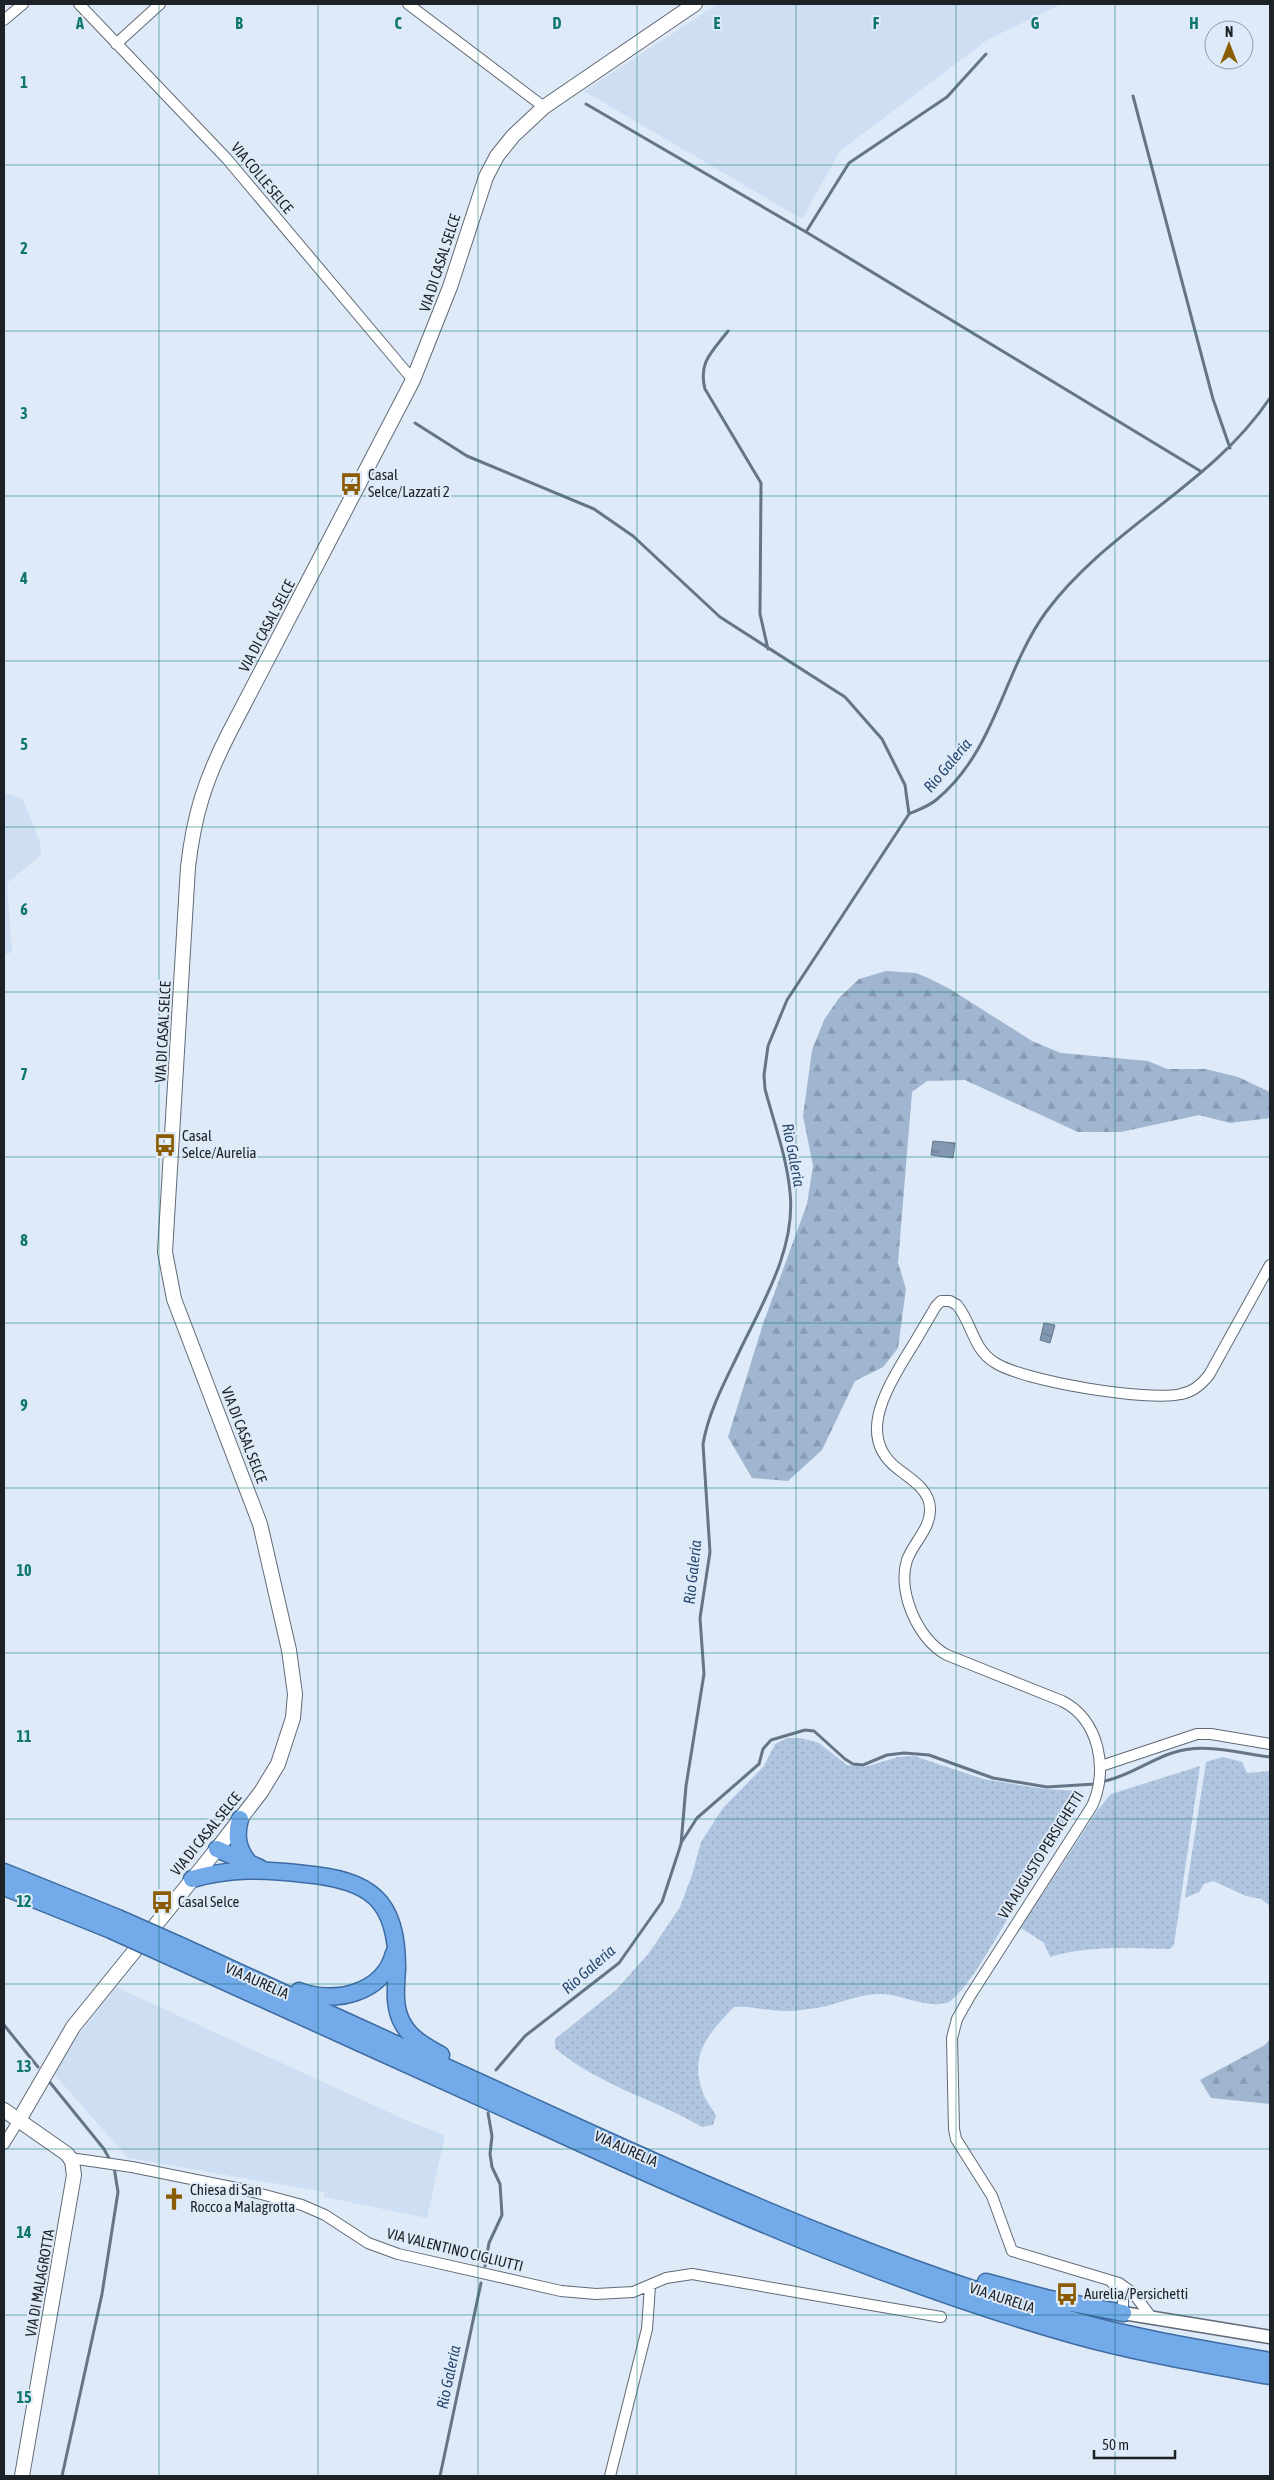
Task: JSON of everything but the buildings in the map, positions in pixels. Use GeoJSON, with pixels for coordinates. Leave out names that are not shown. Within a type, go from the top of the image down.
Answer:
{"type":"FeatureCollection","features":[{"type":"Feature","properties":{"kind":"highway"},"geometry":{"type":"LineString","coordinates":[[240,1819],[238,1844],[251,1868]]}},
{"type":"Feature","properties":{"kind":"highway"},"geometry":{"type":"LineString","coordinates":[[217,1849],[225,1862],[251,1868],[331,1876],[362,1887],[373,1895],[387,1913],[394,1930],[397,2005],[403,2024],[424,2045],[482,2084]]}},
{"type":"Feature","properties":{"kind":"highway"},"geometry":{"type":"LineString","coordinates":[[192,1879],[251,1868]]}},
{"type":"Feature","properties":{"kind":"highway","name":"VIA AURELIA"},"geometry":{"type":"LineString","coordinates":[[4,1872],[177,1952],[482,2084],[542,2118],[782,2234],[940,2293],[1090,2340],[1270,2376]]}},
{"type":"Feature","properties":{"kind":"highway","name":"VIA AURELIA"},"geometry":{"type":"LineString","coordinates":[[4,1887],[114,1924]]}},
{"type":"Feature","properties":{"kind":"highway"},"geometry":{"type":"LineString","coordinates":[[177,1952],[218,1954],[301,1992],[324,1997],[350,1994],[374,1982],[387,1970],[395,1946]]}},
{"type":"Feature","properties":{"kind":"highway","name":"VIA AURELIA"},"geometry":{"type":"LineString","coordinates":[[177,1952],[457,2087],[542,2118],[779,2217],[873,2254],[1005,2299],[1090,2325],[1270,2362]]}},
{"type":"Feature","properties":{"kind":"highway"},"geometry":{"type":"LineString","coordinates":[[873,2254],[905,2260],[1046,2298],[1123,2313]]}},
{"type":"Feature","properties":{"kind":"main road","name":"VIA DI CASAL SELCE"},"geometry":{"type":"LineString","coordinates":[[19,2120],[72,2027],[240,1819],[278,1764],[290,1732],[295,1694],[285,1626],[260,1524],[174,1299],[167,1269],[165,1235],[177,1085],[192,838],[203,792],[213,764],[413,380],[442,310],[488,172],[497,156],[513,136],[544,107],[694,4]]}},
{"type":"Feature","properties":{"kind":"main road"},"geometry":{"type":"LineString","coordinates":[[4,2110],[70,2158]]}},
{"type":"Feature","properties":{"kind":"main road","name":"VIA DI MALAGROTTA"},"geometry":{"type":"LineString","coordinates":[[22,2476],[74,2185],[74,2169],[70,2158]]}},
{"type":"Feature","properties":{"kind":"street"},"geometry":{"type":"LineString","coordinates":[[4,20],[22,4]]}},
{"type":"Feature","properties":{"kind":"street","name":"VIA COLLE SELCE"},"geometry":{"type":"LineString","coordinates":[[79,4],[227,159],[413,380]]}},
{"type":"Feature","properties":{"kind":"street"},"geometry":{"type":"LineString","coordinates":[[116,44],[160,4]]}},
{"type":"Feature","properties":{"kind":"street"},"geometry":{"type":"LineString","coordinates":[[408,4],[544,107]]}},
{"type":"Feature","properties":{"kind":"street","name":"VIA AUGUSTO PERSICHETTI"},"geometry":{"type":"LineString","coordinates":[[1152,2318],[1130,2290],[1111,2280],[1012,2251],[992,2196],[956,2139],[953,2123],[951,2045],[957,2020],[970,1996],[1092,1806],[1099,1788],[1101,1770],[1091,1729],[1084,1716],[1077,1709],[1062,1701],[947,1655],[931,1645],[922,1633],[910,1606],[905,1572],[909,1556],[928,1522],[930,1504],[922,1489],[892,1465],[884,1454],[878,1430],[882,1398],[936,1306],[945,1300],[953,1302],[959,1307],[985,1356],[1014,1372],[1063,1384],[1118,1392],[1160,1396],[1183,1394],[1200,1384],[1213,1369],[1270,1265]]}},
{"type":"Feature","properties":{"kind":"street"},"geometry":{"type":"LineString","coordinates":[[1101,1770],[1197,1734],[1211,1734],[1270,1744]]}},
{"type":"Feature","properties":{"kind":"street"},"geometry":{"type":"LineString","coordinates":[[4,2144],[19,2120]]}},
{"type":"Feature","properties":{"kind":"street","name":"VIA VALENTINO CIGLIUTTI"},"geometry":{"type":"LineString","coordinates":[[70,2158],[132,2167],[246,2190],[302,2205],[325,2216],[368,2243],[398,2254],[561,2291],[596,2294],[633,2292],[666,2278],[692,2274],[940,2317]]}},
{"type":"Feature","properties":{"kind":"street"},"geometry":{"type":"LineString","coordinates":[[1111,2280],[1123,2298],[1123,2313],[1270,2337]]}},
{"type":"Feature","properties":{"kind":"street"},"geometry":{"type":"LineString","coordinates":[[610,2476],[647,2328],[650,2286]]}},
{"type":"Feature","properties":{"kind":"shaded area"},"geometry":{"type":"Polygon","coordinates":[[[718,4],[1062,4],[987,40],[840,151],[802,219],[584,91],[718,4]]]}},
{"type":"Feature","properties":{"kind":"shaded area"},"geometry":{"type":"Polygon","coordinates":[[[4,794],[23,799],[40,842],[41,855],[7,883],[12,952],[4,955],[4,794]]]}},
{"type":"Feature","properties":{"kind":"shaded area"},"geometry":{"type":"Polygon","coordinates":[[[787,1738],[801,1738],[819,1743],[847,1765],[865,1767],[898,1757],[914,1756],[983,1779],[1044,1789],[1081,1791],[1071,1812],[1033,1872],[979,1966],[955,1997],[946,2003],[930,2004],[891,1995],[873,1994],[818,2008],[790,2011],[734,2007],[708,2037],[699,2058],[698,2069],[704,2096],[716,2116],[713,2125],[702,2127],[589,2072],[555,2048],[555,2039],[616,1990],[649,1953],[680,1907],[692,1875],[701,1842],[723,1808],[764,1766],[775,1744],[787,1738]]]}},
{"type":"Feature","properties":{"kind":"shaded area"},"geometry":{"type":"Polygon","coordinates":[[[1223,1757],[1242,1762],[1247,1773],[1270,1771],[1270,1906],[1261,1899],[1246,1896],[1213,1881],[1204,1884],[1199,1892],[1185,1898],[1206,1762],[1223,1757]]]}},
{"type":"Feature","properties":{"kind":"shaded area"},"geometry":{"type":"Polygon","coordinates":[[[1200,1766],[1174,1945],[1170,1949],[1094,1949],[1050,1957],[1044,1943],[1021,1928],[1097,1811],[1111,1794],[1200,1766]]]}},
{"type":"Feature","properties":{"kind":"shaded area"},"geometry":{"type":"Polygon","coordinates":[[[116,1987],[408,2121],[445,2135],[427,2218],[324,2197],[324,2192],[128,2158],[53,2073],[79,2034],[116,1987]]]}},
{"type":"Feature","properties":{"kind":"green space"},"geometry":{"type":"Polygon","coordinates":[[[886,971],[916,973],[928,978],[950,989],[1032,1041],[1061,1053],[1148,1061],[1167,1069],[1205,1069],[1238,1077],[1270,1092],[1270,1118],[1230,1123],[1199,1115],[1121,1132],[1078,1132],[965,1080],[927,1081],[912,1092],[898,1263],[906,1289],[898,1348],[883,1367],[855,1381],[822,1450],[788,1481],[752,1478],[728,1437],[763,1324],[807,1204],[813,1166],[803,1116],[812,1050],[824,1020],[839,998],[859,979],[886,971]]]}},
{"type":"Feature","properties":{"kind":"green space"},"geometry":{"type":"Polygon","coordinates":[[[1270,2039],[1270,2104],[1211,2098],[1200,2080],[1265,2045],[1270,2039]]]}},
{"type":"Feature","properties":{"kind":"water"},"geometry":{"type":"Polygon","coordinates":[[[933,1141],[955,1143],[953,1158],[931,1155],[933,1141]]]}},
{"type":"Feature","properties":{"kind":"water"},"geometry":{"type":"Polygon","coordinates":[[[1044,1323],[1055,1325],[1050,1343],[1040,1340],[1044,1323]]]}},
{"type":"Feature","properties":{"kind":"waterway"},"geometry":{"type":"LineString","coordinates":[[806,232],[849,163],[947,97],[986,54]]}},
{"type":"Feature","properties":{"kind":"waterway"},"geometry":{"type":"LineString","coordinates":[[1133,96],[1213,399],[1230,448]]}},
{"type":"Feature","properties":{"kind":"waterway"},"geometry":{"type":"LineString","coordinates":[[586,104],[806,232],[1202,472]]}},
{"type":"Feature","properties":{"kind":"waterway"},"geometry":{"type":"LineString","coordinates":[[728,331],[708,358],[703,372],[703,380],[705,389],[761,483],[760,614],[768,649]]}},
{"type":"Feature","properties":{"kind":"waterway","name":"Rio Galeria"},"geometry":{"type":"LineString","coordinates":[[496,2070],[525,2036],[619,1963],[662,1902],[681,1844],[686,1786],[704,1674],[700,1618],[710,1552],[703,1444],[719,1394],[777,1272],[784,1252],[791,1212],[790,1192],[783,1153],[765,1089],[764,1075],[768,1046],[787,1000],[909,814],[936,800],[956,780],[972,758],[986,735],[1031,635],[1046,612],[1071,582],[1099,555],[1219,457],[1246,429],[1270,398]]}},
{"type":"Feature","properties":{"kind":"waterway"},"geometry":{"type":"LineString","coordinates":[[415,423],[467,456],[594,509],[633,536],[720,617],[845,697],[882,739],[905,785],[909,814]]}},
{"type":"Feature","properties":{"kind":"waterway"},"geometry":{"type":"LineString","coordinates":[[681,1843],[697,1818],[759,1764],[763,1749],[771,1740],[805,1730],[814,1731],[853,1764],[863,1765],[887,1755],[904,1753],[929,1755],[993,1778],[1047,1787],[1095,1784]]}},
{"type":"Feature","properties":{"kind":"waterway"},"geometry":{"type":"LineString","coordinates":[[1105,1781],[1122,1776],[1163,1756],[1196,1748],[1221,1749],[1270,1757]]}},
{"type":"Feature","properties":{"kind":"waterway"},"geometry":{"type":"LineString","coordinates":[[4,2025],[38,2067]]}},
{"type":"Feature","properties":{"kind":"waterway"},"geometry":{"type":"LineString","coordinates":[[48,2080],[104,2149],[111,2162]]}},
{"type":"Feature","properties":{"kind":"waterway","name":"Rio Galeria"},"geometry":{"type":"LineString","coordinates":[[485,2266],[489,2243],[502,2215],[500,2184],[492,2167],[490,2154],[492,2136],[488,2113]]}},
{"type":"Feature","properties":{"kind":"waterway"},"geometry":{"type":"LineString","coordinates":[[62,2476],[102,2294],[118,2192],[114,2167]]}},
{"type":"Feature","properties":{"kind":"waterway","name":"Rio Galeria"},"geometry":{"type":"LineString","coordinates":[[440,2476],[481,2283]]}},
{"type":"Feature","properties":{"kind":"place","name":"Casal Selce/Lazzati 2"},"geometry":{"type":"Point","coordinates":[351,484]}},
{"type":"Feature","properties":{"kind":"place","name":"Casal Selce/Aurelia"},"geometry":{"type":"Point","coordinates":[165,1145]}},
{"type":"Feature","properties":{"kind":"place","name":"Casal Selce"},"geometry":{"type":"Point","coordinates":[162,1902]}},
{"type":"Feature","properties":{"kind":"place","name":"Chiesa di San Rocco a Malagrotta"},"geometry":{"type":"Point","coordinates":[174,2199]}},
{"type":"Feature","properties":{"kind":"place","name":"Aurelia/Persichetti"},"geometry":{"type":"Point","coordinates":[1067,2294]}}]}
